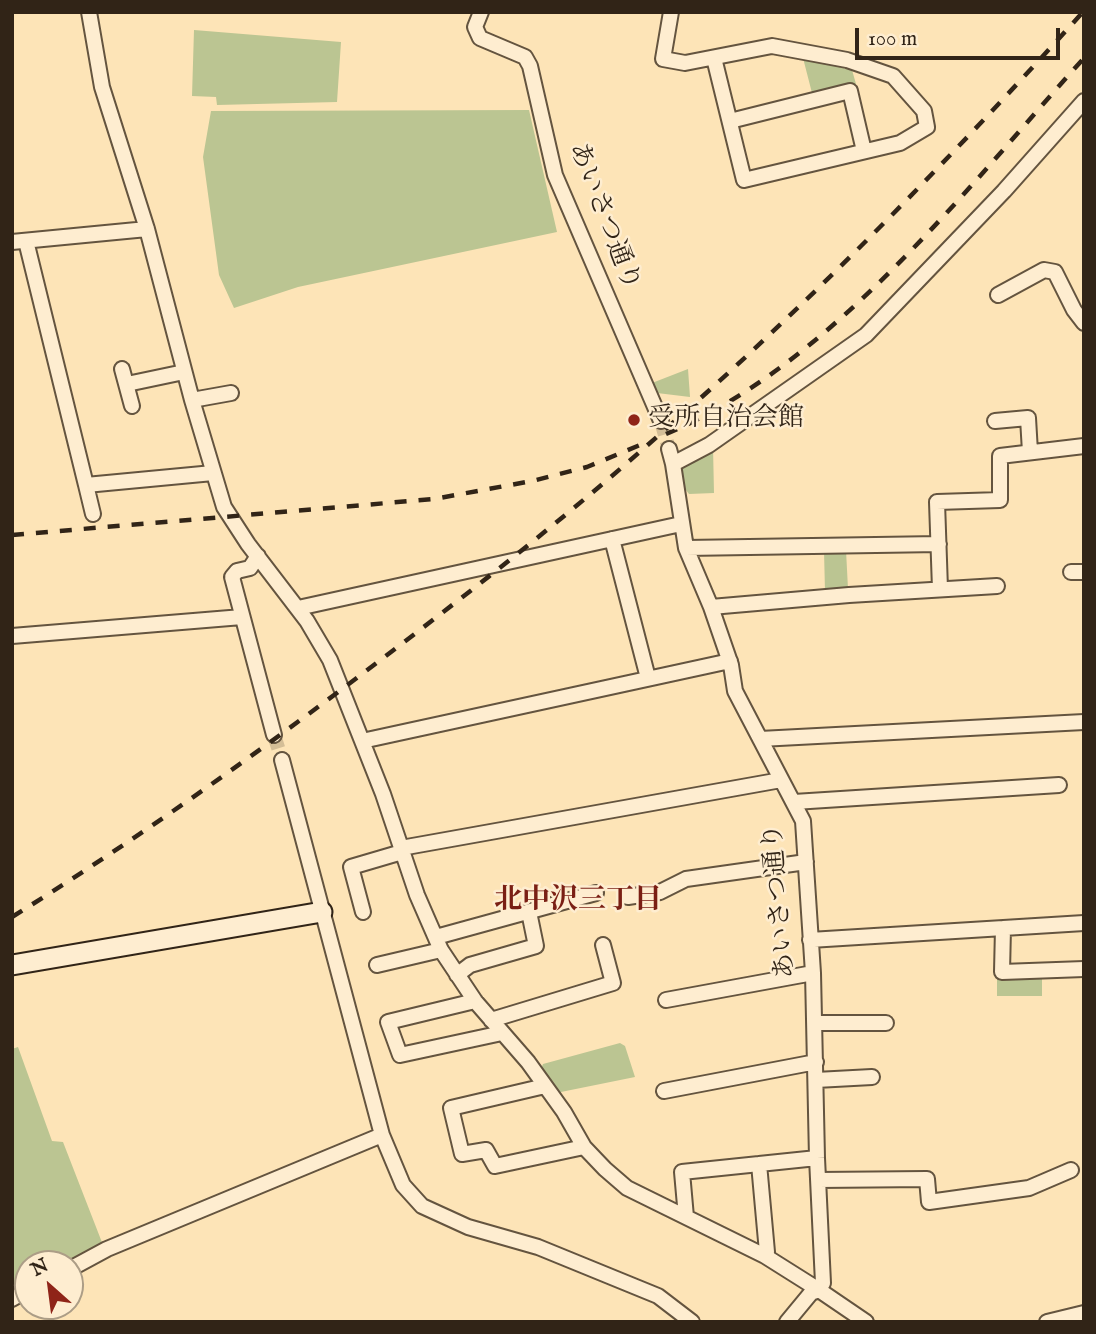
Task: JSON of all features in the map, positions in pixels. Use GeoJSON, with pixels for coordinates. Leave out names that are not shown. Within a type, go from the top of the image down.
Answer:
{"type":"FeatureCollection","features":[{"type":"Feature","properties":{"kind":"street"},"geometry":{"type":"LineString","coordinates":[[89,12],[102,87],[147,229],[184,372],[229,516],[298,608],[330,660],[383,794],[417,895],[439,944],[457,975],[475,1001],[528,1062],[584,1147],[604,1169],[627,1188],[765,1256],[866,1322]]}},
{"type":"Feature","properties":{"kind":"street","name":"あいさつ通り"},"geometry":{"type":"LineString","coordinates":[[481,12],[475,27],[480,37],[525,57],[530,66],[555,175],[661,421]]}},
{"type":"Feature","properties":{"kind":"street"},"geometry":{"type":"LineString","coordinates":[[671,12],[663,59],[685,63],[772,46],[847,60],[893,76],[924,111],[927,127],[900,143],[744,180],[714,58]]}},
{"type":"Feature","properties":{"kind":"street"},"geometry":{"type":"LineString","coordinates":[[730,121],[850,91],[864,151]]}},
{"type":"Feature","properties":{"kind":"street"},"geometry":{"type":"LineString","coordinates":[[673,464],[709,445],[866,335],[1004,191],[1084,101]]}},
{"type":"Feature","properties":{"kind":"street"},"geometry":{"type":"LineString","coordinates":[[93,514],[19,242],[147,229]]}},
{"type":"Feature","properties":{"kind":"street"},"geometry":{"type":"LineString","coordinates":[[998,295],[1044,270],[1055,272],[1074,310],[1084,323]]}},
{"type":"Feature","properties":{"kind":"street"},"geometry":{"type":"LineString","coordinates":[[122,369],[132,406]]}},
{"type":"Feature","properties":{"kind":"street"},"geometry":{"type":"LineString","coordinates":[[127,384],[184,372]]}},
{"type":"Feature","properties":{"kind":"street"},"geometry":{"type":"LineString","coordinates":[[192,400],[231,393]]}},
{"type":"Feature","properties":{"kind":"street"},"geometry":{"type":"LineString","coordinates":[[995,421],[1028,418],[1030,452]]}},
{"type":"Feature","properties":{"kind":"street"},"geometry":{"type":"LineString","coordinates":[[940,589],[937,502],[1000,500],[1000,456],[1084,446]]}},
{"type":"Feature","properties":{"kind":"street","name":"あいさつ通り"},"geometry":{"type":"LineString","coordinates":[[669,449],[686,548],[730,661],[735,691],[803,821],[815,1023],[817,1158],[823,1283],[819,1290]]}},
{"type":"Feature","properties":{"kind":"street"},"geometry":{"type":"LineString","coordinates":[[86,485],[214,473]]}},
{"type":"Feature","properties":{"kind":"street"},"geometry":{"type":"LineString","coordinates":[[298,608],[681,524]]}},
{"type":"Feature","properties":{"kind":"street"},"geometry":{"type":"LineString","coordinates":[[612,540],[648,678]]}},
{"type":"Feature","properties":{"kind":"street"},"geometry":{"type":"LineString","coordinates":[[686,548],[939,544]]}},
{"type":"Feature","properties":{"kind":"street"},"geometry":{"type":"LineString","coordinates":[[258,556],[250,568],[237,571],[232,577],[274,735]]}},
{"type":"Feature","properties":{"kind":"street"},"geometry":{"type":"LineString","coordinates":[[711,607],[997,586]]}},
{"type":"Feature","properties":{"kind":"street"},"geometry":{"type":"LineString","coordinates":[[12,636],[242,617]]}},
{"type":"Feature","properties":{"kind":"street"},"geometry":{"type":"LineString","coordinates":[[362,741],[730,661]]}},
{"type":"Feature","properties":{"kind":"street"},"geometry":{"type":"LineString","coordinates":[[760,739],[1084,722]]}},
{"type":"Feature","properties":{"kind":"street"},"geometry":{"type":"LineString","coordinates":[[282,760],[382,1135],[404,1185],[422,1206],[468,1227],[538,1247],[658,1296],[692,1322]]}},
{"type":"Feature","properties":{"kind":"street"},"geometry":{"type":"LineString","coordinates":[[363,912],[351,867],[402,850],[781,780]]}},
{"type":"Feature","properties":{"kind":"street"},"geometry":{"type":"LineString","coordinates":[[794,802],[1059,785]]}},
{"type":"Feature","properties":{"kind":"street"},"geometry":{"type":"LineString","coordinates":[[628,897],[660,892],[686,879],[806,862]]}},
{"type":"Feature","properties":{"kind":"street"},"geometry":{"type":"LineString","coordinates":[[377,965],[528,912],[596,893]]}},
{"type":"Feature","properties":{"kind":"street"},"geometry":{"type":"LineString","coordinates":[[12,965],[322,912]]}},
{"type":"Feature","properties":{"kind":"street"},"geometry":{"type":"LineString","coordinates":[[457,975],[470,965],[537,946],[528,912]]}},
{"type":"Feature","properties":{"kind":"street"},"geometry":{"type":"LineString","coordinates":[[810,940],[1084,923]]}},
{"type":"Feature","properties":{"kind":"street"},"geometry":{"type":"LineString","coordinates":[[1003,928],[1002,972],[1084,969]]}},
{"type":"Feature","properties":{"kind":"street"},"geometry":{"type":"LineString","coordinates":[[491,1020],[613,983],[603,945]]}},
{"type":"Feature","properties":{"kind":"street"},"geometry":{"type":"LineString","coordinates":[[666,1000],[813,973]]}},
{"type":"Feature","properties":{"kind":"street"},"geometry":{"type":"LineString","coordinates":[[475,1001],[388,1022],[400,1055],[502,1033]]}},
{"type":"Feature","properties":{"kind":"street"},"geometry":{"type":"LineString","coordinates":[[815,1023],[886,1023]]}},
{"type":"Feature","properties":{"kind":"street"},"geometry":{"type":"LineString","coordinates":[[664,1091],[816,1062]]}},
{"type":"Feature","properties":{"kind":"street"},"geometry":{"type":"LineString","coordinates":[[816,1080],[872,1077]]}},
{"type":"Feature","properties":{"kind":"street"},"geometry":{"type":"LineString","coordinates":[[545,1086],[451,1108],[462,1154],[486,1150],[495,1166],[584,1147]]}},
{"type":"Feature","properties":{"kind":"street"},"geometry":{"type":"LineString","coordinates":[[84,1262],[382,1135]]}},
{"type":"Feature","properties":{"kind":"street"},"geometry":{"type":"LineString","coordinates":[[686,1217],[682,1172],[817,1158]]}},
{"type":"Feature","properties":{"kind":"street"},"geometry":{"type":"LineString","coordinates":[[759,1164],[767,1252],[765,1256]]}},
{"type":"Feature","properties":{"kind":"street"},"geometry":{"type":"LineString","coordinates":[[818,1180],[927,1180],[929,1202],[1028,1188],[1071,1170]]}},
{"type":"Feature","properties":{"kind":"street"},"geometry":{"type":"LineString","coordinates":[[787,1322],[811,1293],[819,1290]]}},
{"type":"Feature","properties":{"kind":"street"},"geometry":{"type":"LineString","coordinates":[[1047,1322],[1084,1313]]}},
{"type":"Feature","properties":{"kind":"green space"},"geometry":{"type":"Polygon","coordinates":[[[194,30],[341,42],[337,102],[217,105],[216,97],[192,96],[194,30]]]}},
{"type":"Feature","properties":{"kind":"green space"},"geometry":{"type":"Polygon","coordinates":[[[803,58],[852,70],[856,84],[812,93],[803,58]]]}},
{"type":"Feature","properties":{"kind":"green space"},"geometry":{"type":"Polygon","coordinates":[[[529,110],[557,232],[298,287],[234,308],[219,275],[203,157],[211,111],[529,110]]]}},
{"type":"Feature","properties":{"kind":"green space"},"geometry":{"type":"Polygon","coordinates":[[[688,369],[690,397],[657,393],[652,383],[688,369]]]}},
{"type":"Feature","properties":{"kind":"green space"},"geometry":{"type":"Polygon","coordinates":[[[713,447],[714,493],[689,494],[683,486],[680,468],[687,461],[713,447]]]}},
{"type":"Feature","properties":{"kind":"green space"},"geometry":{"type":"Polygon","coordinates":[[[846,550],[848,589],[825,591],[824,551],[846,550]]]}},
{"type":"Feature","properties":{"kind":"green space"},"geometry":{"type":"Polygon","coordinates":[[[1042,977],[1042,996],[997,996],[997,978],[1042,977]]]}},
{"type":"Feature","properties":{"kind":"green space"},"geometry":{"type":"Polygon","coordinates":[[[620,1043],[625,1046],[635,1077],[556,1093],[541,1069],[543,1064],[620,1043]]]}},
{"type":"Feature","properties":{"kind":"green space"},"geometry":{"type":"Polygon","coordinates":[[[18,1047],[52,1141],[63,1142],[103,1245],[84,1255],[84,1250],[14,1250],[12,1292],[12,1049],[18,1047]]]}},
{"type":"Feature","properties":{"kind":"tunnel"},"geometry":{"type":"LineString","coordinates":[[661,421],[669,449]]}},
{"type":"Feature","properties":{"kind":"tunnel"},"geometry":{"type":"LineString","coordinates":[[274,735],[282,760]]}},
{"type":"Feature","properties":{"kind":"railway"},"geometry":{"type":"LineString","coordinates":[[12,917],[192,798],[366,671],[520,552],[632,459],[723,378],[882,226],[1083,12]]}},
{"type":"Feature","properties":{"kind":"railway"},"geometry":{"type":"LineString","coordinates":[[666,434],[727,403],[785,364],[840,319],[944,216],[1084,58]]}},
{"type":"Feature","properties":{"kind":"railway"},"geometry":{"type":"LineString","coordinates":[[12,535],[434,499],[532,481],[587,467],[640,445]]}},
{"type":"Feature","properties":{"kind":"place","name":"受所自治会館"},"geometry":{"type":"Point","coordinates":[634,420]}},
{"type":"Feature","properties":{"kind":"district","name":"北中沢三丁目"},"geometry":{"type":"Point","coordinates":[578,902]}}]}
